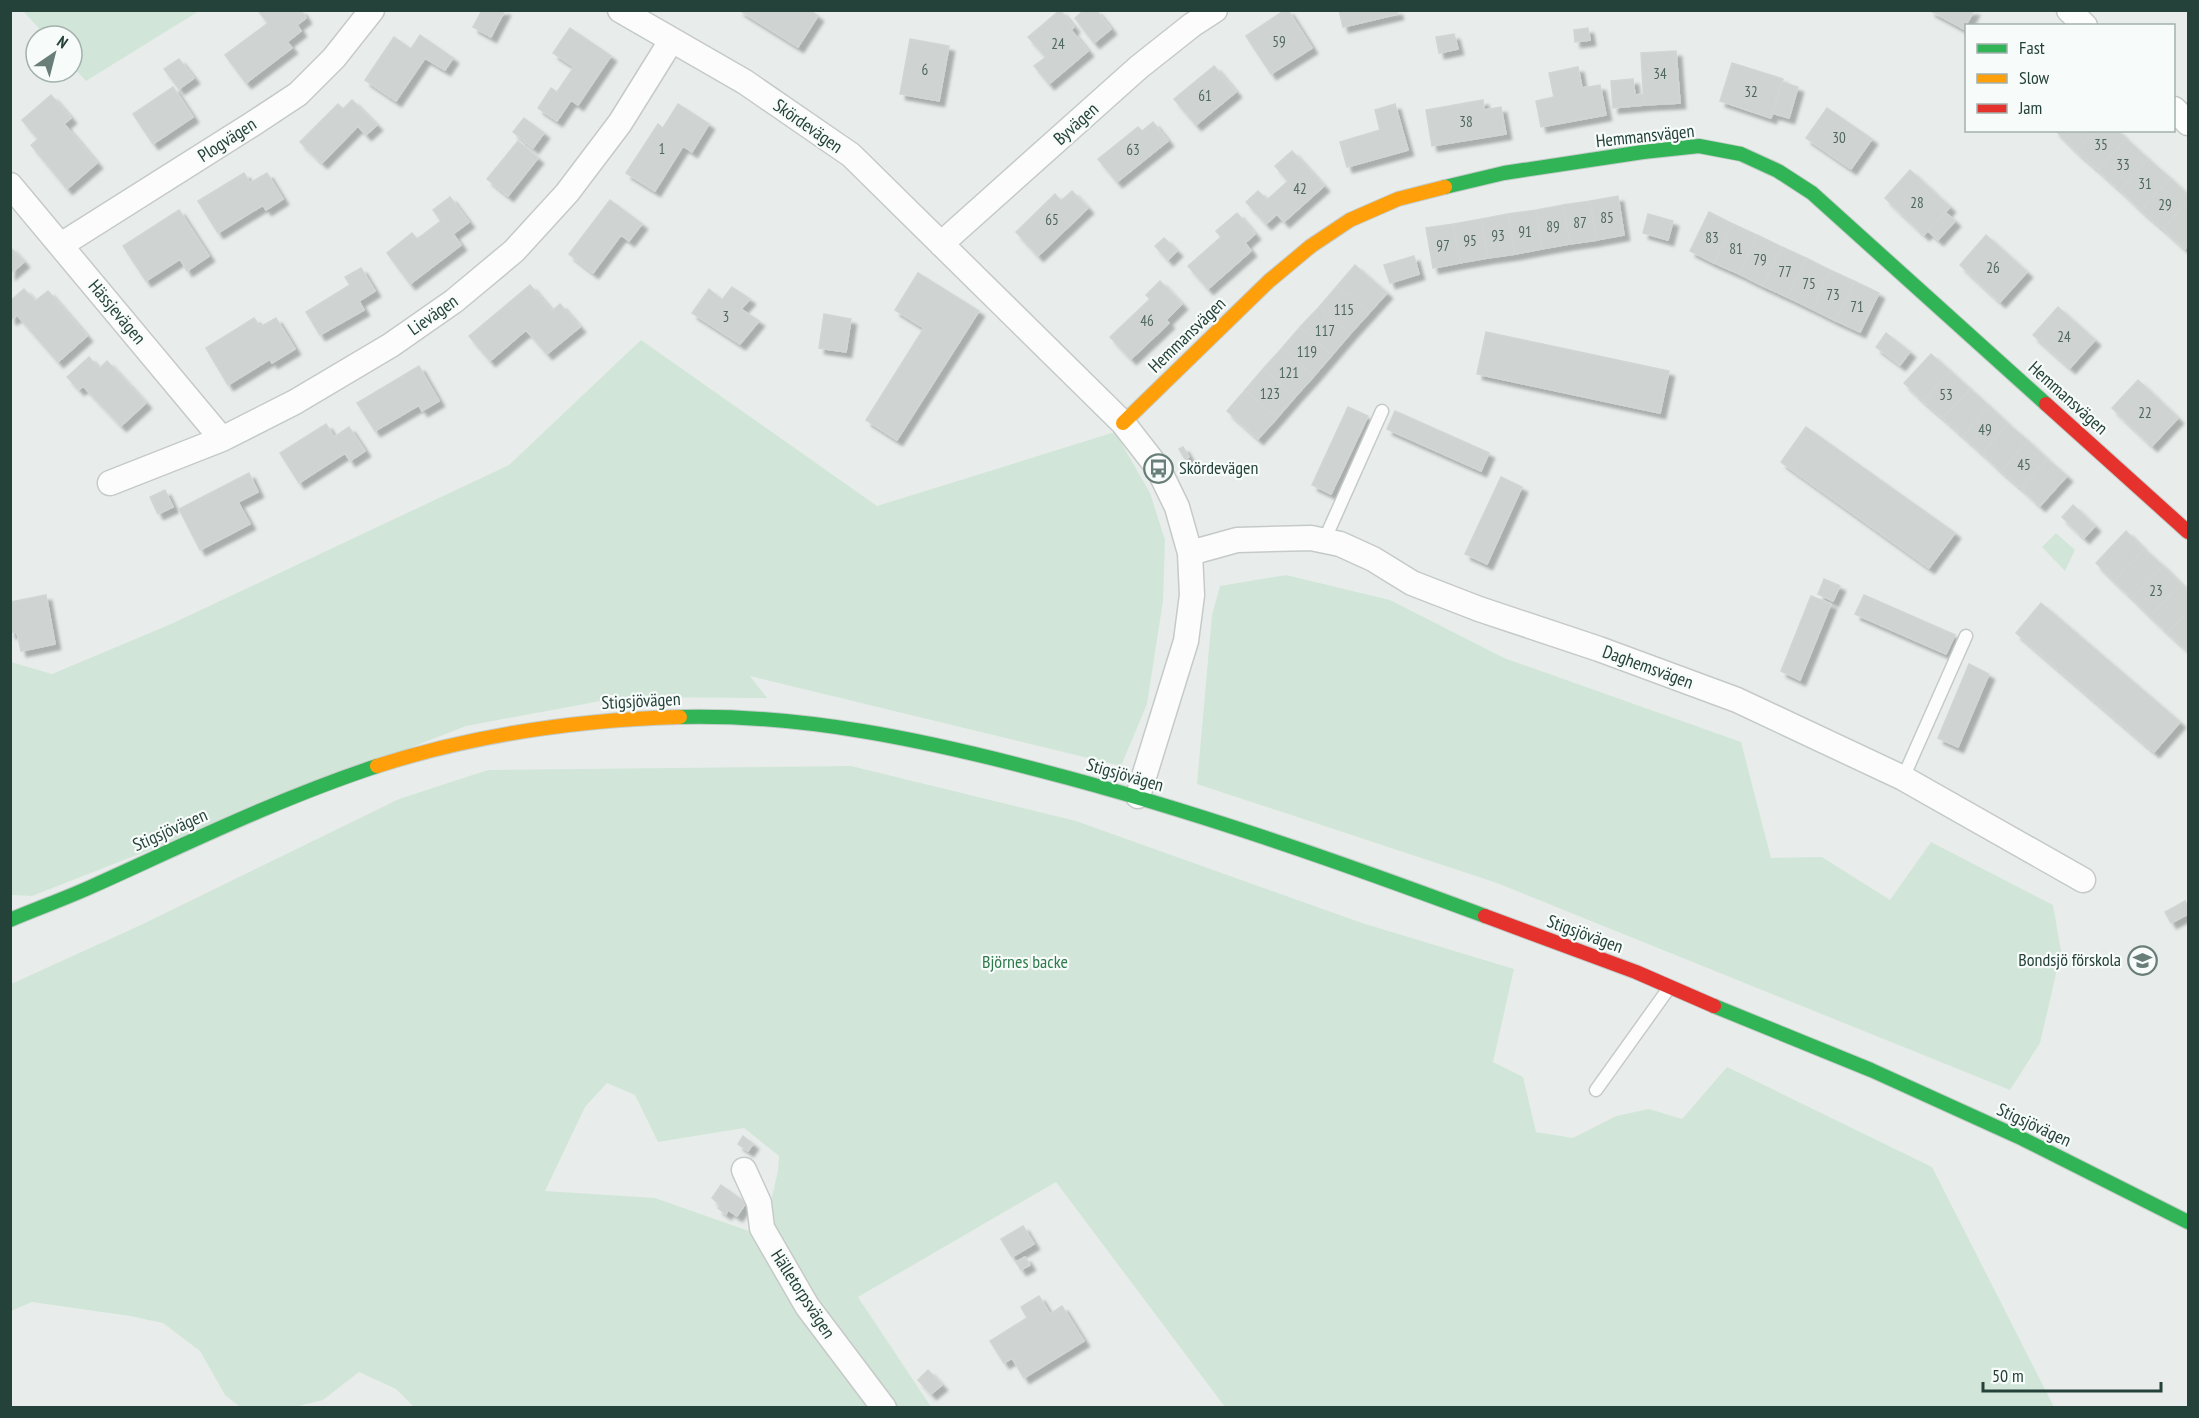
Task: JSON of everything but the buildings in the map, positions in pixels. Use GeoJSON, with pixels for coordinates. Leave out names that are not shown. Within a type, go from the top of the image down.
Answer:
{"type":"FeatureCollection","features":[{"type":"Feature","properties":{"kind":"main road","name":"Hemmansvägen"},"geometry":{"type":"LineString","coordinates":[[1123,423],[1269,282],[1311,246],[1350,220],[1398,199],[1504,173],[1699,146],[1741,154],[1778,171],[1812,193],[2188,532]]}},
{"type":"Feature","properties":{"kind":"main road","name":"Stigsjövägen"},"geometry":{"type":"LineString","coordinates":[[10,920],[93,886],[194,839],[325,783],[412,755],[475,739],[550,726],[620,719],[690,717],[816,724],[907,739],[1138,796],[1357,868],[1636,972],[1871,1070],[2094,1173],[2188,1222]]}},
{"type":"Feature","properties":{"kind":"street","name":"Plogvägen"},"geometry":{"type":"LineString","coordinates":[[62,245],[298,94],[334,58],[372,10]]}},
{"type":"Feature","properties":{"kind":"street","name":"Skördevägen"},"geometry":{"type":"LineString","coordinates":[[620,10],[670,41],[746,82],[851,155],[1123,423],[1158,468],[1177,507],[1190,553],[1192,595],[1186,641],[1138,796]]}},
{"type":"Feature","properties":{"kind":"street","name":"Byvägen"},"geometry":{"type":"LineString","coordinates":[[941,244],[1139,67],[1192,25],[1215,10]]}},
{"type":"Feature","properties":{"kind":"street"},"geometry":{"type":"LineString","coordinates":[[2069,10],[2083,24]]}},
{"type":"Feature","properties":{"kind":"street","name":"Lievägen"},"geometry":{"type":"LineString","coordinates":[[110,483],[222,439],[295,402],[391,345],[454,301],[514,251],[567,193],[620,123],[670,41]]}},
{"type":"Feature","properties":{"kind":"street"},"geometry":{"type":"LineString","coordinates":[[2175,109],[2188,123]]}},
{"type":"Feature","properties":{"kind":"street","name":"Hässjevägen"},"geometry":{"type":"LineString","coordinates":[[10,185],[222,439]]}},
{"type":"Feature","properties":{"kind":"street","name":"Daghemsvägen"},"geometry":{"type":"LineString","coordinates":[[1190,553],[1237,540],[1311,538],[1340,544],[1373,559],[1412,583],[1737,700],[1903,778],[2083,880]]}},
{"type":"Feature","properties":{"kind":"street","name":"Hälletorpsvägen"},"geometry":{"type":"LineString","coordinates":[[744,1170],[759,1203],[762,1228],[807,1306],[884,1407]]}},
{"type":"Feature","properties":{"kind":"lane"},"geometry":{"type":"LineString","coordinates":[[1324,541],[1382,411]]}},
{"type":"Feature","properties":{"kind":"lane"},"geometry":{"type":"LineString","coordinates":[[1903,778],[1965,636]]}},
{"type":"Feature","properties":{"kind":"lane"},"geometry":{"type":"LineString","coordinates":[[1596,1090],[1670,987]]}},
{"type":"Feature","properties":{"kind":"green space"},"geometry":{"type":"Polygon","coordinates":[[[23,11],[199,11],[86,81],[84,79],[84,24],[35,24],[23,11]]]}},
{"type":"Feature","properties":{"kind":"green space"},"geometry":{"type":"Polygon","coordinates":[[[641,340],[877,506],[1115,432],[1150,493],[1165,540],[1163,601],[1147,704],[1121,766],[750,676],[767,698],[622,697],[466,726],[32,896],[11,895],[11,662],[52,674],[171,624],[509,465],[641,340]]]}},
{"type":"Feature","properties":{"kind":"green space"},"geometry":{"type":"Polygon","coordinates":[[[2056,533],[2075,550],[2065,571],[2042,547],[2056,533]]]}},
{"type":"Feature","properties":{"kind":"green space"},"geometry":{"type":"Polygon","coordinates":[[[1286,575],[1390,600],[1504,658],[1741,742],[1771,858],[1822,857],[1890,900],[1931,842],[2053,905],[2061,951],[2051,996],[2040,1043],[2010,1090],[1497,883],[1197,784],[1212,615],[1220,586],[1286,575]]]}},
{"type":"Feature","properties":{"kind":"green space","name":"Björnes backe"},"geometry":{"type":"Polygon","coordinates":[[[851,766],[1076,821],[1362,923],[1514,969],[1493,1062],[1523,1077],[1536,1132],[1573,1138],[1616,1116],[1649,1109],[1682,1119],[1727,1067],[1932,1167],[2054,1407],[1225,1407],[1056,1182],[858,1297],[931,1407],[414,1407],[396,1389],[359,1372],[323,1400],[295,1407],[240,1407],[225,1395],[200,1351],[163,1323],[32,1302],[11,1311],[11,984],[143,924],[399,799],[488,770],[851,766]],[[607,1083],[585,1107],[545,1191],[655,1198],[763,1236],[778,1171],[779,1156],[744,1128],[658,1142],[635,1095],[607,1083]]]}},
{"type":"Feature","properties":{"kind":"traffic: fast"},"geometry":{"type":"LineString","coordinates":[[1445,187],[1504,173],[1643,152],[1699,146],[1741,154],[1778,171],[1812,193],[2046,404]]}},
{"type":"Feature","properties":{"kind":"traffic: fast"},"geometry":{"type":"LineString","coordinates":[[680,717],[772,720],[863,731],[998,760],[1098,786],[1210,820],[1376,876],[1485,916]]}},
{"type":"Feature","properties":{"kind":"traffic: fast"},"geometry":{"type":"LineString","coordinates":[[10,920],[84,890],[305,792],[377,766]]}},
{"type":"Feature","properties":{"kind":"traffic: fast"},"geometry":{"type":"LineString","coordinates":[[1714,1006],[1871,1070],[2023,1139],[2188,1222]]}},
{"type":"Feature","properties":{"kind":"traffic: slow"},"geometry":{"type":"LineString","coordinates":[[1123,423],[1269,281],[1311,246],[1350,220],[1398,199],[1445,187]]}},
{"type":"Feature","properties":{"kind":"traffic: slow"},"geometry":{"type":"LineString","coordinates":[[377,766],[489,737],[603,721],[680,717]]}},
{"type":"Feature","properties":{"kind":"traffic: jam"},"geometry":{"type":"LineString","coordinates":[[2046,404],[2188,532]]}},
{"type":"Feature","properties":{"kind":"traffic: jam"},"geometry":{"type":"LineString","coordinates":[[1485,916],[1636,972],[1714,1006]]}},
{"type":"Feature","properties":{"kind":"place","name":"Skördevägen"},"geometry":{"type":"Point","coordinates":[1158,468]}},
{"type":"Feature","properties":{"kind":"place","name":"Bondsjö förskola"},"geometry":{"type":"Point","coordinates":[2142,960]}}]}
